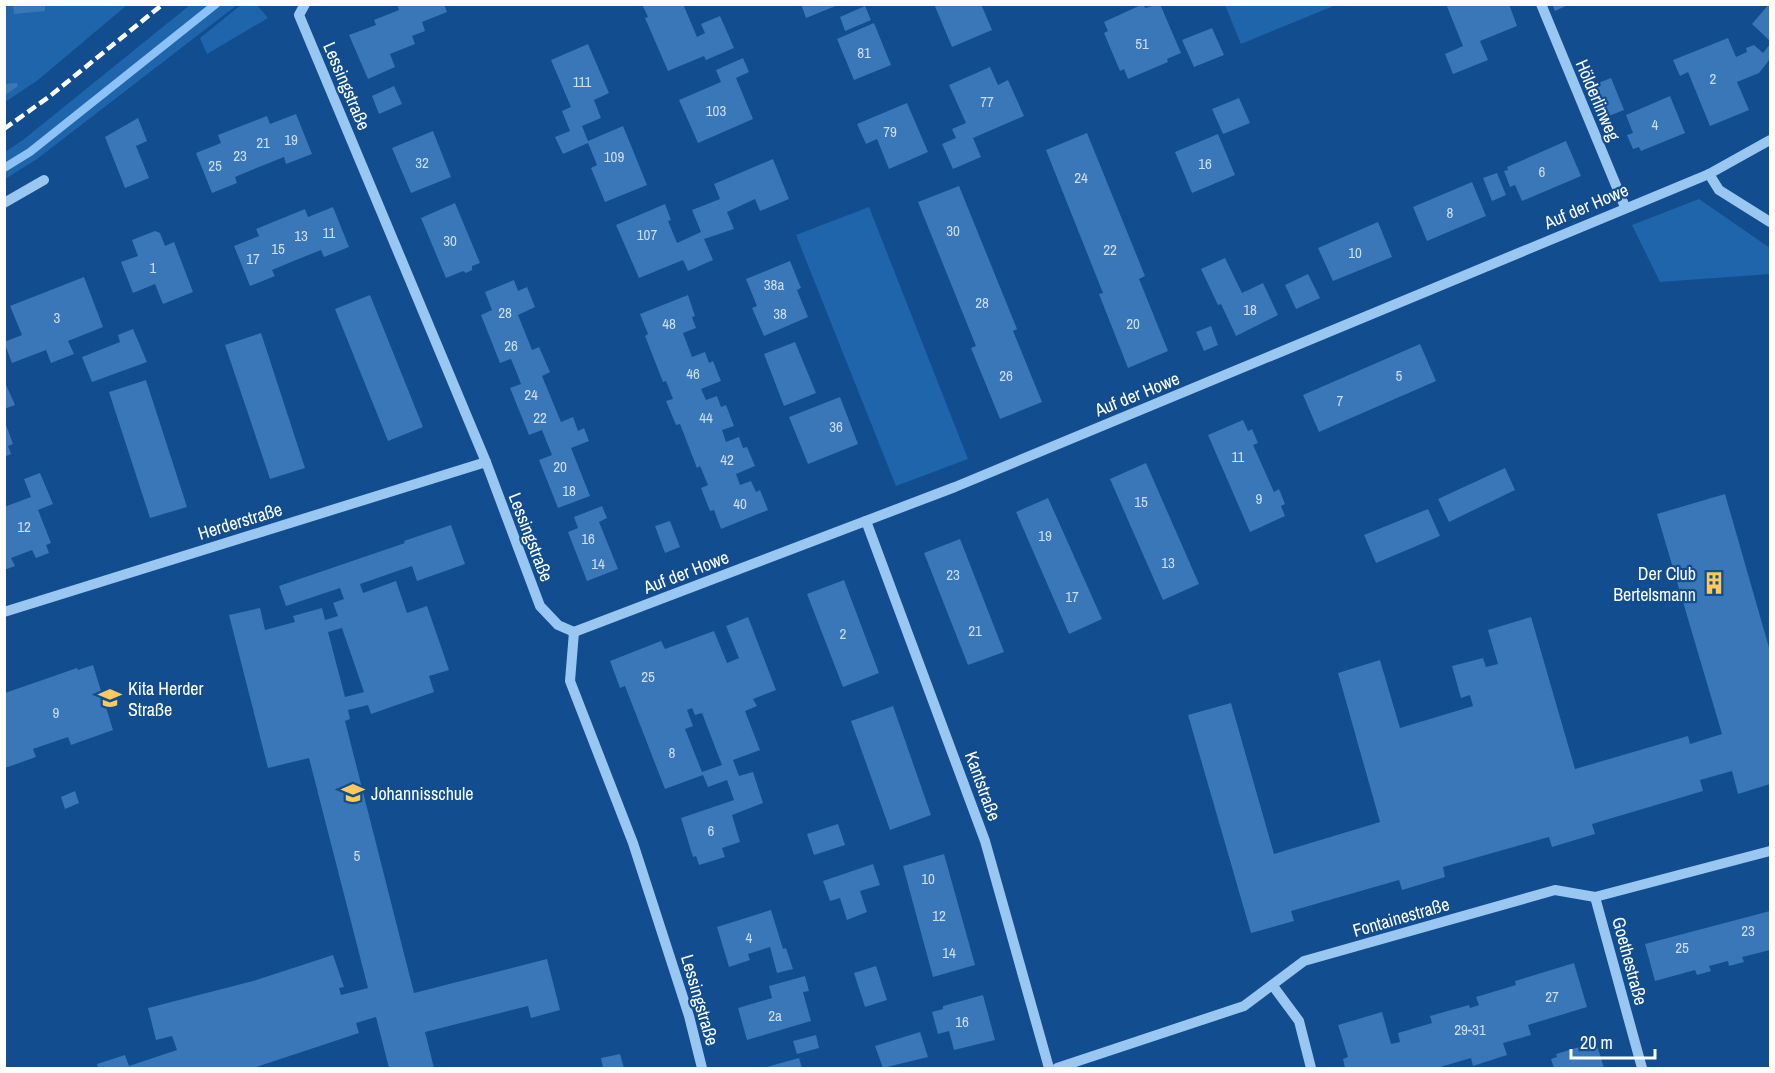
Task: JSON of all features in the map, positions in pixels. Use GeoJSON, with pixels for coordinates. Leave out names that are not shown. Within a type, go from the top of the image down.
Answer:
{"type":"FeatureCollection","features":[{"type":"Feature","properties":{"kind":"street","name":"Lessingstraße"},"geometry":{"type":"LineString","coordinates":[[305,4],[299,15],[486,462],[540,606],[558,625],[574,632],[570,681],[633,843],[689,1016],[702,1068]]}},
{"type":"Feature","properties":{"kind":"street","name":"Hölderlinweg"},"geometry":{"type":"LineString","coordinates":[[1541,4],[1625,207]]}},
{"type":"Feature","properties":{"kind":"street","name":"Auf der Howe"},"geometry":{"type":"LineString","coordinates":[[574,632],[866,521],[1183,393],[1708,174],[1770,140]]}},
{"type":"Feature","properties":{"kind":"street"},"geometry":{"type":"LineString","coordinates":[[1708,174],[1719,190],[1770,222]]}},
{"type":"Feature","properties":{"kind":"street"},"geometry":{"type":"LineString","coordinates":[[4,203],[44,180]]}},
{"type":"Feature","properties":{"kind":"street","name":"Herderstraße"},"geometry":{"type":"LineString","coordinates":[[4,612],[486,462]]}},
{"type":"Feature","properties":{"kind":"street","name":"Kantstraße"},"geometry":{"type":"LineString","coordinates":[[866,521],[986,842],[1049,1068]]}},
{"type":"Feature","properties":{"kind":"street","name":"Fontainestraße"},"geometry":{"type":"LineString","coordinates":[[1057,1068],[1244,1006],[1304,961],[1555,890],[1595,897],[1770,851]]}},
{"type":"Feature","properties":{"kind":"street","name":"Goethestraße"},"geometry":{"type":"LineString","coordinates":[[1595,897],[1642,1068]]}},
{"type":"Feature","properties":{"kind":"street"},"geometry":{"type":"LineString","coordinates":[[1272,986],[1299,1021],[1311,1068]]}},
{"type":"Feature","properties":{"kind":"shaded area"},"geometry":{"type":"Polygon","coordinates":[[[242,4],[257,5],[268,18],[207,54],[200,38],[242,4]]]}},
{"type":"Feature","properties":{"kind":"shaded area"},"geometry":{"type":"Polygon","coordinates":[[[5,5],[127,5],[38,80],[5,102],[5,5]]]}},
{"type":"Feature","properties":{"kind":"shaded area"},"geometry":{"type":"Polygon","coordinates":[[[190,5],[237,5],[37,159],[5,179],[5,152],[23,140],[190,5]]]}},
{"type":"Feature","properties":{"kind":"shaded area"},"geometry":{"type":"Polygon","coordinates":[[[1225,5],[1336,5],[1241,44],[1225,5]]]}},
{"type":"Feature","properties":{"kind":"shaded area"},"geometry":{"type":"Polygon","coordinates":[[[1699,199],[1770,248],[1770,274],[1660,282],[1632,225],[1699,199]]]}},
{"type":"Feature","properties":{"kind":"shaded area"},"geometry":{"type":"Polygon","coordinates":[[[869,207],[968,459],[896,486],[796,235],[869,207]]]}},
{"type":"Feature","properties":{"kind":"building"},"geometry":{"type":"Polygon","coordinates":[[[13,4],[45,4],[45,11],[14,14],[13,4]]]}},
{"type":"Feature","properties":{"kind":"building"},"geometry":{"type":"Polygon","coordinates":[[[397,4],[444,4],[447,12],[422,22],[425,31],[412,36],[415,44],[390,54],[395,67],[368,79],[349,35],[376,25],[374,20],[399,10],[397,4]]]}},
{"type":"Feature","properties":{"kind":"building"},"geometry":{"type":"Polygon","coordinates":[[[642,4],[683,4],[697,37],[705,33],[701,24],[720,16],[734,48],[706,60],[704,56],[668,71],[645,18],[648,17],[642,4]]]}},
{"type":"Feature","properties":{"kind":"building"},"geometry":{"type":"Polygon","coordinates":[[[801,4],[838,5],[806,18],[801,4]]]}},
{"type":"Feature","properties":{"kind":"building"},"geometry":{"type":"Polygon","coordinates":[[[934,4],[981,4],[992,30],[952,47],[934,4]]]}},
{"type":"Feature","properties":{"kind":"building"},"geometry":{"type":"Polygon","coordinates":[[[1143,4],[1145,8],[1160,4],[1181,53],[1167,59],[1168,62],[1128,79],[1124,69],[1120,71],[1104,33],[1108,31],[1104,22],[1143,4]]]}},
{"type":"Feature","properties":{"kind":"building"},"geometry":{"type":"Polygon","coordinates":[[[1446,4],[1509,4],[1517,26],[1480,41],[1488,60],[1453,74],[1445,54],[1463,46],[1446,4]]]}},
{"type":"Feature","properties":{"kind":"building"},"geometry":{"type":"Polygon","coordinates":[[[1552,4],[1570,4],[1555,11],[1552,4]]]}},
{"type":"Feature","properties":{"kind":"building"},"geometry":{"type":"Polygon","coordinates":[[[1770,4],[1770,41],[1752,24],[1770,4]]]}},
{"type":"Feature","properties":{"kind":"building"},"geometry":{"type":"Polygon","coordinates":[[[865,6],[871,20],[845,31],[840,17],[865,6]]]}},
{"type":"Feature","properties":{"kind":"building"},"geometry":{"type":"Polygon","coordinates":[[[874,23],[891,65],[854,80],[837,39],[874,23]]]}},
{"type":"Feature","properties":{"kind":"building"},"geometry":{"type":"Polygon","coordinates":[[[1212,28],[1224,55],[1194,67],[1182,40],[1212,28]]]}},
{"type":"Feature","properties":{"kind":"building"},"geometry":{"type":"Polygon","coordinates":[[[1728,38],[1736,57],[1747,52],[1746,48],[1754,45],[1763,53],[1770,44],[1770,59],[1759,73],[1737,82],[1749,110],[1710,126],[1688,72],[1680,76],[1673,60],[1728,38]]]}},
{"type":"Feature","properties":{"kind":"building"},"geometry":{"type":"Polygon","coordinates":[[[588,44],[609,93],[594,100],[601,118],[582,126],[588,141],[623,126],[647,185],[605,202],[591,168],[597,165],[588,143],[563,154],[555,137],[570,131],[562,111],[571,107],[551,60],[588,44]]]}},
{"type":"Feature","properties":{"kind":"building"},"geometry":{"type":"Polygon","coordinates":[[[743,58],[749,72],[736,78],[753,119],[698,143],[679,100],[721,82],[716,70],[743,58]]]}},
{"type":"Feature","properties":{"kind":"building"},"geometry":{"type":"Polygon","coordinates":[[[990,67],[998,85],[1008,80],[1024,116],[973,138],[981,157],[953,169],[942,144],[956,138],[952,129],[966,123],[949,85],[990,67]]]}},
{"type":"Feature","properties":{"kind":"building"},"geometry":{"type":"Polygon","coordinates":[[[1611,78],[1624,110],[1601,119],[1588,87],[1611,78]]]}},
{"type":"Feature","properties":{"kind":"building"},"geometry":{"type":"Polygon","coordinates":[[[17,83],[18,86],[4,96],[4,84],[17,83]]]}},
{"type":"Feature","properties":{"kind":"building"},"geometry":{"type":"Polygon","coordinates":[[[394,86],[402,104],[379,114],[372,96],[394,86]]]}},
{"type":"Feature","properties":{"kind":"building"},"geometry":{"type":"Polygon","coordinates":[[[1670,96],[1685,133],[1641,151],[1639,147],[1633,149],[1627,135],[1633,133],[1626,115],[1670,96]]]}},
{"type":"Feature","properties":{"kind":"building"},"geometry":{"type":"Polygon","coordinates":[[[1239,98],[1250,123],[1223,134],[1212,109],[1239,98]]]}},
{"type":"Feature","properties":{"kind":"building"},"geometry":{"type":"Polygon","coordinates":[[[907,103],[928,152],[889,169],[877,139],[866,144],[857,124],[907,103]]]}},
{"type":"Feature","properties":{"kind":"building"},"geometry":{"type":"Polygon","coordinates":[[[296,114],[312,154],[286,164],[284,157],[235,177],[237,183],[212,193],[196,153],[221,143],[218,135],[267,116],[270,124],[296,114]]]}},
{"type":"Feature","properties":{"kind":"building"},"geometry":{"type":"Polygon","coordinates":[[[138,118],[147,141],[136,146],[149,178],[125,188],[105,137],[138,118]]]}},
{"type":"Feature","properties":{"kind":"building"},"geometry":{"type":"Polygon","coordinates":[[[433,131],[451,177],[411,193],[392,148],[433,131]]]}},
{"type":"Feature","properties":{"kind":"building"},"geometry":{"type":"Polygon","coordinates":[[[1087,133],[1145,276],[1139,279],[1168,351],[1128,368],[1099,294],[1103,293],[1046,150],[1087,133]]]}},
{"type":"Feature","properties":{"kind":"building"},"geometry":{"type":"Polygon","coordinates":[[[1218,134],[1235,175],[1192,193],[1175,152],[1218,134]]]}},
{"type":"Feature","properties":{"kind":"building"},"geometry":{"type":"Polygon","coordinates":[[[1566,141],[1581,176],[1522,201],[1515,185],[1510,187],[1504,171],[1508,170],[1507,167],[1566,141]]]}},
{"type":"Feature","properties":{"kind":"building"},"geometry":{"type":"Polygon","coordinates":[[[773,159],[789,199],[760,211],[755,199],[727,212],[734,229],[704,239],[713,260],[688,271],[683,260],[639,278],[616,225],[665,204],[671,220],[668,221],[677,243],[701,232],[692,210],[720,199],[714,184],[773,159]]]}},
{"type":"Feature","properties":{"kind":"building"},"geometry":{"type":"Polygon","coordinates":[[[1497,173],[1506,195],[1492,201],[1483,178],[1497,173]]]}},
{"type":"Feature","properties":{"kind":"building"},"geometry":{"type":"Polygon","coordinates":[[[1472,182],[1486,216],[1427,241],[1413,207],[1472,182]]]}},
{"type":"Feature","properties":{"kind":"building"},"geometry":{"type":"Polygon","coordinates":[[[959,186],[1017,329],[1013,331],[1042,402],[1000,419],[971,348],[976,346],[918,202],[959,186]]]}},
{"type":"Feature","properties":{"kind":"building"},"geometry":{"type":"Polygon","coordinates":[[[455,203],[480,263],[472,266],[472,270],[466,273],[463,271],[446,278],[421,218],[455,203]]]}},
{"type":"Feature","properties":{"kind":"building"},"geometry":{"type":"Polygon","coordinates":[[[333,207],[349,247],[324,257],[321,250],[272,270],[275,276],[250,286],[234,246],[259,236],[256,229],[305,209],[308,217],[333,207]]]}},
{"type":"Feature","properties":{"kind":"building"},"geometry":{"type":"Polygon","coordinates":[[[1378,222],[1392,257],[1333,281],[1318,248],[1378,222]]]}},
{"type":"Feature","properties":{"kind":"building"},"geometry":{"type":"Polygon","coordinates":[[[155,231],[160,233],[165,246],[174,242],[193,292],[163,304],[155,284],[133,293],[121,262],[138,256],[132,240],[155,231]]]}},
{"type":"Feature","properties":{"kind":"building"},"geometry":{"type":"Polygon","coordinates":[[[1225,258],[1242,293],[1263,283],[1278,315],[1236,336],[1201,269],[1225,258]]]}},
{"type":"Feature","properties":{"kind":"building"},"geometry":{"type":"Polygon","coordinates":[[[790,261],[801,288],[797,290],[808,317],[764,336],[752,308],[757,306],[746,279],[790,261]]]}},
{"type":"Feature","properties":{"kind":"building"},"geometry":{"type":"Polygon","coordinates":[[[1308,274],[1320,298],[1296,309],[1285,285],[1308,274]]]}},
{"type":"Feature","properties":{"kind":"building"},"geometry":{"type":"Polygon","coordinates":[[[84,277],[103,327],[68,341],[74,354],[51,363],[46,350],[12,363],[4,342],[22,335],[10,306],[84,277]]]}},
{"type":"Feature","properties":{"kind":"building"},"geometry":{"type":"Polygon","coordinates":[[[514,280],[518,291],[527,287],[535,307],[518,315],[532,350],[539,347],[550,372],[542,376],[561,422],[573,417],[578,431],[584,428],[589,441],[571,448],[590,496],[558,508],[539,460],[552,455],[542,430],[529,435],[510,388],[521,384],[516,371],[511,359],[500,363],[481,315],[492,310],[485,292],[514,280]]]}},
{"type":"Feature","properties":{"kind":"building"},"geometry":{"type":"Polygon","coordinates":[[[370,295],[423,427],[388,441],[335,309],[370,295]]]}},
{"type":"Feature","properties":{"kind":"building"},"geometry":{"type":"Polygon","coordinates":[[[688,295],[695,316],[692,317],[696,328],[683,333],[692,357],[705,352],[709,363],[713,361],[721,381],[701,389],[706,400],[717,396],[721,407],[726,405],[734,426],[722,430],[726,442],[739,437],[743,448],[747,447],[755,466],[736,474],[740,485],[751,481],[756,492],[760,490],[768,510],[721,529],[714,510],[710,511],[701,488],[708,485],[700,466],[697,468],[680,424],[676,425],[666,401],[673,399],[666,381],[663,382],[645,336],[648,334],[640,314],[688,295]]]}},
{"type":"Feature","properties":{"kind":"building"},"geometry":{"type":"Polygon","coordinates":[[[1211,326],[1218,345],[1204,351],[1196,332],[1211,326]]]}},
{"type":"Feature","properties":{"kind":"building"},"geometry":{"type":"Polygon","coordinates":[[[133,329],[147,362],[92,382],[82,357],[120,342],[118,335],[133,329]]]}},
{"type":"Feature","properties":{"kind":"building"},"geometry":{"type":"Polygon","coordinates":[[[261,333],[305,468],[270,479],[225,345],[261,333]]]}},
{"type":"Feature","properties":{"kind":"building"},"geometry":{"type":"Polygon","coordinates":[[[795,342],[816,393],[784,406],[764,354],[795,342]]]}},
{"type":"Feature","properties":{"kind":"building"},"geometry":{"type":"Polygon","coordinates":[[[1420,344],[1436,381],[1319,432],[1303,395],[1420,344]]]}},
{"type":"Feature","properties":{"kind":"building"},"geometry":{"type":"Polygon","coordinates":[[[4,380],[15,405],[4,409],[4,380]]]}},
{"type":"Feature","properties":{"kind":"building"},"geometry":{"type":"Polygon","coordinates":[[[146,380],[187,507],[150,518],[109,392],[146,380]]]}},
{"type":"Feature","properties":{"kind":"building"},"geometry":{"type":"Polygon","coordinates":[[[840,397],[858,444],[808,464],[789,417],[840,397]]]}},
{"type":"Feature","properties":{"kind":"building"},"geometry":{"type":"Polygon","coordinates":[[[1243,420],[1248,431],[1252,429],[1258,443],[1253,445],[1274,492],[1279,489],[1285,504],[1281,506],[1285,516],[1250,532],[1208,435],[1243,420]]]}},
{"type":"Feature","properties":{"kind":"building"},"geometry":{"type":"Polygon","coordinates":[[[5,422],[13,444],[8,446],[11,454],[4,457],[5,422]]]}},
{"type":"Feature","properties":{"kind":"building"},"geometry":{"type":"Polygon","coordinates":[[[1146,463],[1199,584],[1163,600],[1110,479],[1146,463]]]}},
{"type":"Feature","properties":{"kind":"building"},"geometry":{"type":"Polygon","coordinates":[[[1505,468],[1515,490],[1449,522],[1438,499],[1505,468]]]}},
{"type":"Feature","properties":{"kind":"building"},"geometry":{"type":"Polygon","coordinates":[[[40,473],[53,504],[38,510],[51,543],[46,545],[49,553],[36,558],[32,550],[11,558],[15,566],[4,570],[4,507],[31,497],[24,479],[40,473]]]}},
{"type":"Feature","properties":{"kind":"building"},"geometry":{"type":"Polygon","coordinates":[[[1725,494],[1770,651],[1770,784],[1738,794],[1732,771],[1700,780],[1703,791],[1592,824],[1595,834],[1552,847],[1549,837],[1443,867],[1445,877],[1402,890],[1399,880],[1291,911],[1294,921],[1251,933],[1188,715],[1231,703],[1274,854],[1380,822],[1338,673],[1380,660],[1400,728],[1473,706],[1470,695],[1461,698],[1452,666],[1483,658],[1486,667],[1498,664],[1488,630],[1531,617],[1575,769],[1688,736],[1690,744],[1722,734],[1657,514],[1725,494]]]}},
{"type":"Feature","properties":{"kind":"building"},"geometry":{"type":"Polygon","coordinates":[[[1048,498],[1102,619],[1069,634],[1016,512],[1048,498]]]}},
{"type":"Feature","properties":{"kind":"building"},"geometry":{"type":"Polygon","coordinates":[[[602,506],[607,518],[599,522],[618,569],[587,581],[568,532],[578,528],[574,517],[602,506]]]}},
{"type":"Feature","properties":{"kind":"building"},"geometry":{"type":"Polygon","coordinates":[[[1428,509],[1440,536],[1376,563],[1364,535],[1428,509]]]}},
{"type":"Feature","properties":{"kind":"building"},"geometry":{"type":"Polygon","coordinates":[[[670,521],[680,547],[665,553],[655,526],[670,521]]]}},
{"type":"Feature","properties":{"kind":"building"},"geometry":{"type":"Polygon","coordinates":[[[451,525],[465,564],[417,581],[412,566],[360,584],[363,593],[396,581],[407,613],[427,606],[449,670],[429,676],[434,692],[371,714],[368,705],[348,710],[350,719],[345,721],[414,993],[547,959],[560,1010],[531,1018],[528,1006],[425,1032],[434,1068],[389,1068],[376,1017],[356,1023],[359,1033],[253,1068],[98,1068],[97,1064],[125,1055],[129,1066],[177,1050],[172,1036],[156,1040],[148,1008],[253,981],[333,955],[344,987],[339,988],[341,995],[368,988],[309,758],[268,768],[229,615],[260,608],[265,630],[295,622],[293,616],[322,608],[325,620],[338,616],[333,603],[344,599],[340,588],[286,606],[279,586],[405,543],[404,541],[451,525]],[[342,628],[328,632],[345,697],[364,692],[342,628]]]}},
{"type":"Feature","properties":{"kind":"building"},"geometry":{"type":"Polygon","coordinates":[[[960,539],[1004,652],[968,665],[924,553],[960,539]]]}},
{"type":"Feature","properties":{"kind":"building"},"geometry":{"type":"Polygon","coordinates":[[[844,580],[879,673],[843,687],[807,594],[844,580]]]}},
{"type":"Feature","properties":{"kind":"building"},"geometry":{"type":"Polygon","coordinates":[[[748,617],[776,690],[753,699],[757,706],[745,711],[760,750],[733,760],[739,776],[753,772],[763,803],[732,815],[740,842],[722,848],[725,857],[699,865],[696,856],[693,857],[681,818],[734,800],[727,780],[708,787],[703,775],[665,789],[625,686],[620,688],[610,661],[661,641],[665,649],[714,631],[727,663],[739,658],[726,626],[748,617]],[[692,708],[687,710],[693,726],[685,729],[702,772],[722,765],[702,713],[695,715],[692,708]]]}},
{"type":"Feature","properties":{"kind":"building"},"geometry":{"type":"Polygon","coordinates":[[[93,665],[113,730],[71,745],[68,737],[33,749],[36,757],[5,768],[5,693],[77,668],[78,670],[93,665]]]}},
{"type":"Feature","properties":{"kind":"building"},"geometry":{"type":"Polygon","coordinates":[[[893,706],[931,815],[890,830],[851,721],[893,706]]]}},
{"type":"Feature","properties":{"kind":"building"},"geometry":{"type":"Polygon","coordinates":[[[75,791],[79,803],[65,809],[61,797],[75,791]]]}},
{"type":"Feature","properties":{"kind":"building"},"geometry":{"type":"Polygon","coordinates":[[[838,824],[845,845],[814,855],[807,834],[838,824]]]}},
{"type":"Feature","properties":{"kind":"building"},"geometry":{"type":"Polygon","coordinates":[[[944,854],[975,965],[933,977],[903,866],[944,854]]]}},
{"type":"Feature","properties":{"kind":"building"},"geometry":{"type":"Polygon","coordinates":[[[873,864],[880,885],[860,891],[867,912],[847,920],[840,898],[830,901],[823,881],[873,864]]]}},
{"type":"Feature","properties":{"kind":"building"},"geometry":{"type":"Polygon","coordinates":[[[771,910],[783,949],[786,948],[793,969],[777,973],[770,947],[748,954],[750,960],[729,967],[717,927],[771,910]]]}},
{"type":"Feature","properties":{"kind":"building"},"geometry":{"type":"Polygon","coordinates":[[[1770,911],[1770,950],[1742,957],[1744,962],[1729,966],[1728,961],[1709,966],[1711,971],[1697,975],[1695,970],[1655,981],[1645,944],[1770,911]]]}},
{"type":"Feature","properties":{"kind":"building"},"geometry":{"type":"Polygon","coordinates":[[[1574,963],[1587,1007],[1528,1025],[1531,1035],[1503,1043],[1507,1055],[1473,1066],[1471,1058],[1437,1068],[1345,1068],[1343,1059],[1348,1057],[1338,1025],[1382,1012],[1391,1044],[1400,1042],[1398,1033],[1432,1023],[1430,1016],[1469,1005],[1470,1008],[1479,1005],[1476,997],[1516,985],[1515,981],[1574,963]]]}},
{"type":"Feature","properties":{"kind":"building"},"geometry":{"type":"Polygon","coordinates":[[[876,966],[887,1000],[865,1007],[854,973],[876,966]]]}},
{"type":"Feature","properties":{"kind":"building"},"geometry":{"type":"Polygon","coordinates":[[[805,976],[809,991],[803,992],[811,1021],[747,1040],[738,1008],[772,998],[769,986],[805,976]]]}},
{"type":"Feature","properties":{"kind":"building"},"geometry":{"type":"Polygon","coordinates":[[[983,995],[995,1040],[954,1050],[949,1031],[938,1034],[932,1012],[943,1009],[943,1006],[983,995]]]}},
{"type":"Feature","properties":{"kind":"building"},"geometry":{"type":"Polygon","coordinates":[[[920,1032],[928,1057],[883,1068],[875,1046],[920,1032]]]}},
{"type":"Feature","properties":{"kind":"building"},"geometry":{"type":"Polygon","coordinates":[[[816,1035],[819,1048],[797,1054],[793,1041],[816,1035]]]}},
{"type":"Feature","properties":{"kind":"building"},"geometry":{"type":"Polygon","coordinates":[[[1596,1042],[1604,1068],[1554,1068],[1551,1059],[1557,1057],[1556,1054],[1596,1042]]]}},
{"type":"Feature","properties":{"kind":"building"},"geometry":{"type":"Polygon","coordinates":[[[620,1054],[624,1068],[603,1068],[601,1058],[620,1054]]]}},
{"type":"Feature","properties":{"kind":"building"},"geometry":{"type":"Polygon","coordinates":[[[799,1058],[802,1068],[763,1068],[799,1058]]]}},
{"type":"Feature","properties":{"kind":"waterway"},"geometry":{"type":"LineString","coordinates":[[4,168],[30,152],[216,4]]}},
{"type":"Feature","properties":{"kind":"railway"},"geometry":{"type":"LineString","coordinates":[[4,129],[50,96],[163,4]]}},
{"type":"Feature","properties":{"kind":"place","name":"Der Club Bertelsmann"},"geometry":{"type":"Point","coordinates":[1714,583]}},
{"type":"Feature","properties":{"kind":"place","name":"Kita Herder Straße"},"geometry":{"type":"Point","coordinates":[110,698]}},
{"type":"Feature","properties":{"kind":"place","name":"Johannisschule"},"geometry":{"type":"Point","coordinates":[353,793]}}]}
